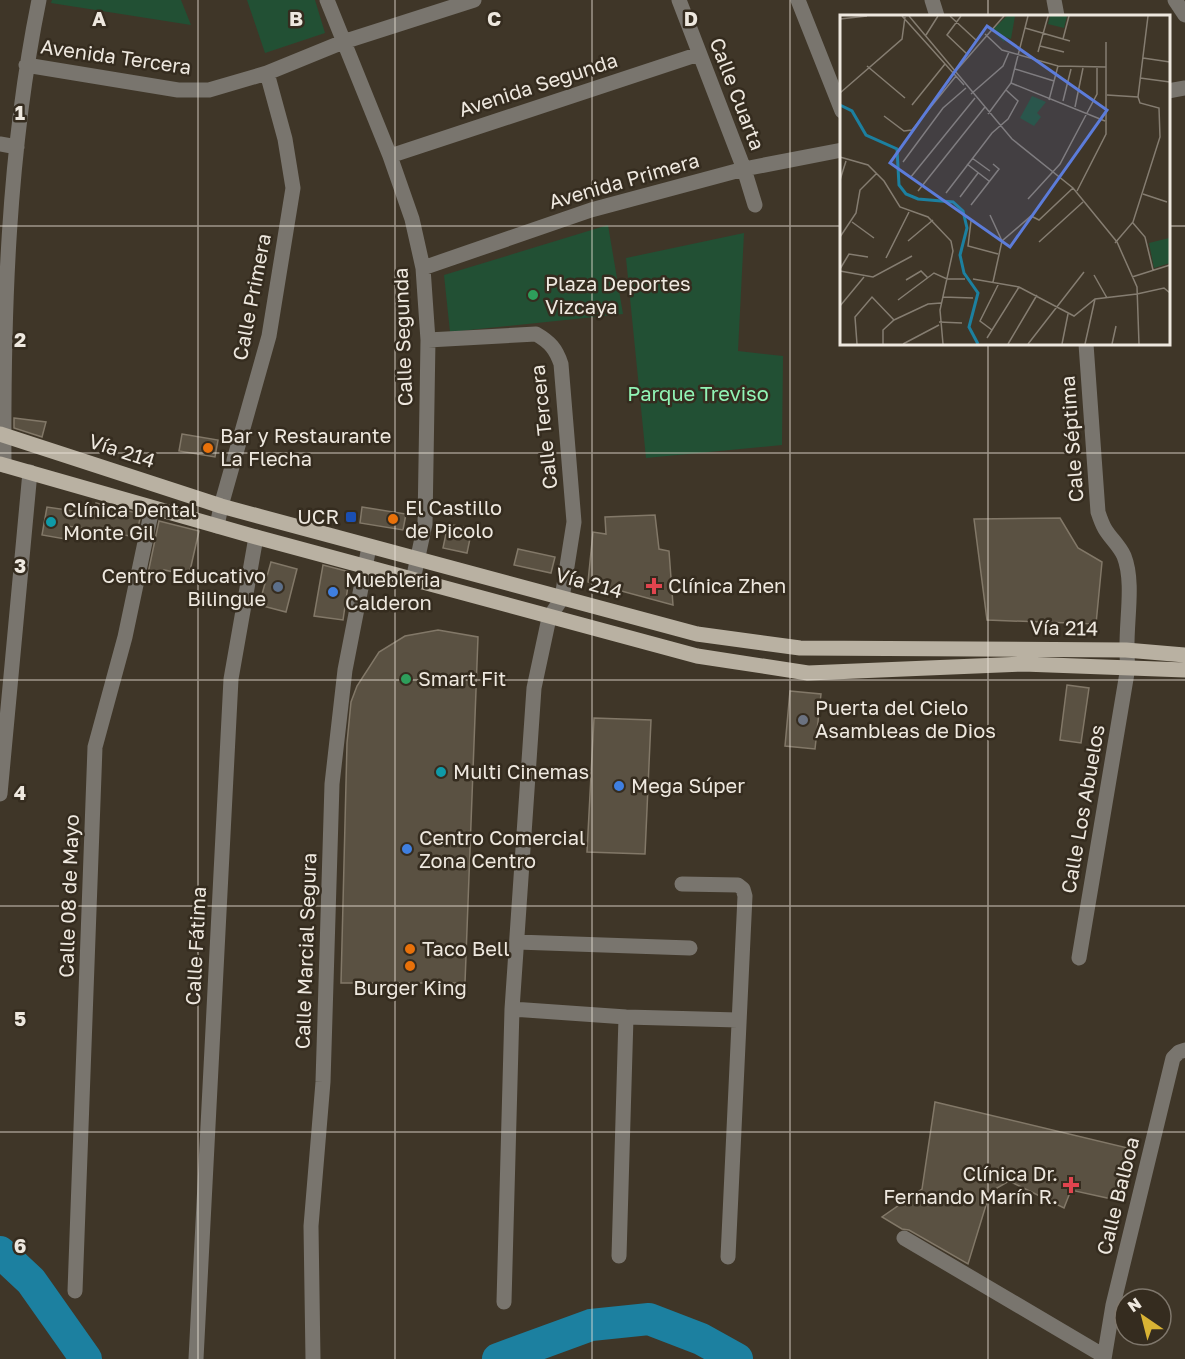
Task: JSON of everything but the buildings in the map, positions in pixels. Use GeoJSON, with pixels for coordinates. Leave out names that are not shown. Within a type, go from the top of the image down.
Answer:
{"type":"FeatureCollection","features":[{"type":"Feature","properties":{"kind":"main road","name":"Vía 214"},"geometry":{"type":"LineString","coordinates":[[2,435],[221,506],[697,634],[800,648],[1126,650],[1185,656]]}},
{"type":"Feature","properties":{"kind":"main road","name":"Vía 214"},"geometry":{"type":"LineString","coordinates":[[2,465],[549,618],[697,656],[808,673],[1023,664],[1185,670]]}},
{"type":"Feature","properties":{"kind":"street"},"geometry":{"type":"LineString","coordinates":[[2,465],[3,280],[26,65],[39,0]]}},
{"type":"Feature","properties":{"kind":"street","name":"Calle Segunda"},"geometry":{"type":"LineString","coordinates":[[327,0],[390,156],[412,219],[423,268],[428,340],[425,524],[413,580]]}},
{"type":"Feature","properties":{"kind":"street","name":"Avenida Tercera"},"geometry":{"type":"LineString","coordinates":[[26,65],[178,90],[209,90],[267,73],[343,42],[474,0]]}},
{"type":"Feature","properties":{"kind":"street","name":"Calle Cuarta"},"geometry":{"type":"LineString","coordinates":[[679,0],[744,169],[755,205]]}},
{"type":"Feature","properties":{"kind":"street"},"geometry":{"type":"LineString","coordinates":[[798,0],[840,106]]}},
{"type":"Feature","properties":{"kind":"street"},"geometry":{"type":"LineString","coordinates":[[932,0],[937,15]]}},
{"type":"Feature","properties":{"kind":"street"},"geometry":{"type":"LineString","coordinates":[[1054,0],[1057,15]]}},
{"type":"Feature","properties":{"kind":"street"},"geometry":{"type":"LineString","coordinates":[[1175,0],[1185,15]]}},
{"type":"Feature","properties":{"kind":"street","name":"Avenida Segunda"},"geometry":{"type":"LineString","coordinates":[[390,156],[699,54]]}},
{"type":"Feature","properties":{"kind":"street","name":"Calle Primera"},"geometry":{"type":"LineString","coordinates":[[217,526],[268,336],[293,188],[285,138],[267,73]]}},
{"type":"Feature","properties":{"kind":"street"},"geometry":{"type":"LineString","coordinates":[[1170,92],[1185,88]]}},
{"type":"Feature","properties":{"kind":"street"},"geometry":{"type":"LineString","coordinates":[[0,144],[17,147]]}},
{"type":"Feature","properties":{"kind":"street","name":"Avenida Primera"},"geometry":{"type":"LineString","coordinates":[[423,268],[591,210],[744,169],[840,150]]}},
{"type":"Feature","properties":{"kind":"street","name":"Calle Tercera"},"geometry":{"type":"LineString","coordinates":[[428,340],[536,334],[548,341],[556,350],[561,364],[574,522],[562,598]]}},
{"type":"Feature","properties":{"kind":"street","name":"Cale Séptima"},"geometry":{"type":"LineString","coordinates":[[1086,345],[1098,512],[1106,530],[1124,557],[1128,578],[1126,650],[1128,667]]}},
{"type":"Feature","properties":{"kind":"street"},"geometry":{"type":"LineString","coordinates":[[0,794],[30,472]]}},
{"type":"Feature","properties":{"kind":"street","name":"Calle 08 de Mayo"},"geometry":{"type":"LineString","coordinates":[[75,1292],[95,747],[125,636],[152,508]]}},
{"type":"Feature","properties":{"kind":"street","name":"Calle Fátima"},"geometry":{"type":"LineString","coordinates":[[196,1359],[231,680],[256,537]]}},
{"type":"Feature","properties":{"kind":"street","name":"Calle Marcial Segura"},"geometry":{"type":"LineString","coordinates":[[313,1359],[311,1226],[323,1082],[332,784],[345,670],[369,547]]}},
{"type":"Feature","properties":{"kind":"street"},"geometry":{"type":"LineString","coordinates":[[504,1302],[512,1009],[534,688],[549,618],[562,598]]}},
{"type":"Feature","properties":{"kind":"street","name":"Calle Los Abuelos"},"geometry":{"type":"LineString","coordinates":[[1079,958],[1128,667]]}},
{"type":"Feature","properties":{"kind":"street"},"geometry":{"type":"LineString","coordinates":[[682,884],[738,885],[743,889],[745,896],[728,1257]]}},
{"type":"Feature","properties":{"kind":"street"},"geometry":{"type":"LineString","coordinates":[[517,942],[690,948]]}},
{"type":"Feature","properties":{"kind":"street"},"geometry":{"type":"LineString","coordinates":[[512,1009],[626,1017],[738,1020]]}},
{"type":"Feature","properties":{"kind":"street"},"geometry":{"type":"LineString","coordinates":[[618,1256],[626,1017]]}},
{"type":"Feature","properties":{"kind":"street","name":"Calle Balboa"},"geometry":{"type":"LineString","coordinates":[[1104,1357],[1113,1305],[1173,1058],[1185,1050]]}},
{"type":"Feature","properties":{"kind":"street"},"geometry":{"type":"LineString","coordinates":[[904,1238],[1104,1357]]}},
{"type":"Feature","properties":{"kind":"green space"},"geometry":{"type":"Polygon","coordinates":[[[52,0],[181,0],[191,25],[51,3],[52,0]]]}},
{"type":"Feature","properties":{"kind":"green space"},"geometry":{"type":"Polygon","coordinates":[[[247,0],[315,0],[325,33],[265,53],[247,0]]]}},
{"type":"Feature","properties":{"kind":"green space","name":"Plaza Deportes Vizcaya"},"geometry":{"type":"Polygon","coordinates":[[[608,225],[623,314],[450,332],[444,275],[608,225]]]}},
{"type":"Feature","properties":{"kind":"green space","name":"Parque Treviso"},"geometry":{"type":"Polygon","coordinates":[[[744,233],[738,351],[783,356],[782,445],[646,458],[626,258],[744,233]]]}},
{"type":"Feature","properties":{"kind":"waterway"},"geometry":{"type":"LineString","coordinates":[[0,1252],[31,1281],[86,1359]]}},
{"type":"Feature","properties":{"kind":"waterway"},"geometry":{"type":"LineString","coordinates":[[498,1359],[591,1325],[649,1319],[701,1339],[737,1359]]}},
{"type":"Feature","properties":{"kind":"place","name":"Plaza Deportes Vizcaya"},"geometry":{"type":"Point","coordinates":[533,295]}},
{"type":"Feature","properties":{"kind":"place","name":"Bar y Restaurante La Flecha"},"geometry":{"type":"Point","coordinates":[208,448]}},
{"type":"Feature","properties":{"kind":"place","name":"UCR"},"geometry":{"type":"Point","coordinates":[351,517]}},
{"type":"Feature","properties":{"kind":"place","name":"El Castillo de Picolo"},"geometry":{"type":"Point","coordinates":[393,519]}},
{"type":"Feature","properties":{"kind":"place","name":"Clínica Dental Monte Gil"},"geometry":{"type":"Point","coordinates":[51,522]}},
{"type":"Feature","properties":{"kind":"place","name":"Clínica Zhen"},"geometry":{"type":"Point","coordinates":[654,586]}},
{"type":"Feature","properties":{"kind":"place","name":"Centro Educativo Bilingue"},"geometry":{"type":"Point","coordinates":[278,587]}},
{"type":"Feature","properties":{"kind":"place","name":"Muebleria Calderon"},"geometry":{"type":"Point","coordinates":[333,592]}},
{"type":"Feature","properties":{"kind":"place","name":"Smart Fit"},"geometry":{"type":"Point","coordinates":[406,679]}},
{"type":"Feature","properties":{"kind":"place","name":"Puerta del Cielo Asambleas de Dios"},"geometry":{"type":"Point","coordinates":[803,720]}},
{"type":"Feature","properties":{"kind":"place","name":"Multi Cinemas"},"geometry":{"type":"Point","coordinates":[441,772]}},
{"type":"Feature","properties":{"kind":"place","name":"Mega Súper"},"geometry":{"type":"Point","coordinates":[619,786]}},
{"type":"Feature","properties":{"kind":"place","name":"Centro Comercial Zona Centro"},"geometry":{"type":"Point","coordinates":[407,849]}},
{"type":"Feature","properties":{"kind":"place","name":"Taco Bell"},"geometry":{"type":"Point","coordinates":[410,949]}},
{"type":"Feature","properties":{"kind":"place","name":"Burger King"},"geometry":{"type":"Point","coordinates":[410,966]}},
{"type":"Feature","properties":{"kind":"place","name":"Clínica Dr. Fernando Marín R."},"geometry":{"type":"Point","coordinates":[1071,1185]}}]}
